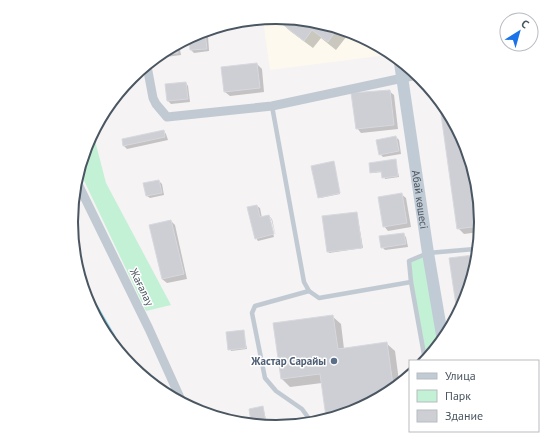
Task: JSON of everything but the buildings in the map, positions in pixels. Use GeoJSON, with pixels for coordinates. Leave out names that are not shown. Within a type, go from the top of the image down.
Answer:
{"type":"FeatureCollection","features":[{"type":"Feature","properties":{"kind":"main road","name":"Абай көшесі"},"geometry":{"type":"LineString","coordinates":[[401,69],[428,253],[441,330]]}},
{"type":"Feature","properties":{"kind":"street"},"geometry":{"type":"LineString","coordinates":[[148,71],[153,98],[167,117],[272,106],[315,98],[409,76]]}},
{"type":"Feature","properties":{"kind":"street","name":"Жағалау"},"geometry":{"type":"LineString","coordinates":[[80,188],[149,329],[179,395]]}},
{"type":"Feature","properties":{"kind":"lane"},"geometry":{"type":"LineString","coordinates":[[272,106],[304,282],[309,292],[319,298],[411,282]]}},
{"type":"Feature","properties":{"kind":"lane"},"geometry":{"type":"LineString","coordinates":[[424,353],[411,282],[410,261],[428,253],[472,249]]}},
{"type":"Feature","properties":{"kind":"lane"},"geometry":{"type":"LineString","coordinates":[[308,417],[302,409],[276,391],[265,378],[252,313],[255,306],[309,292]]}},
{"type":"Feature","properties":{"kind":"shaded area"},"geometry":{"type":"Polygon","coordinates":[[[264,24],[288,24],[327,31],[363,44],[383,56],[270,70],[264,24]]]}},
{"type":"Feature","properties":{"kind":"green space"},"geometry":{"type":"Polygon","coordinates":[[[95,141],[106,183],[171,305],[146,311],[82,177],[95,141]]]}},
{"type":"Feature","properties":{"kind":"green space"},"geometry":{"type":"Polygon","coordinates":[[[428,253],[441,330],[424,353],[409,261],[428,253]]]}},
{"type":"Feature","properties":{"kind":"water"},"geometry":{"type":"Polygon","coordinates":[[[92,296],[115,335],[117,341],[104,321],[92,296]]]}},
{"type":"Feature","properties":{"kind":"place","name":"Жастар Сарайы"},"geometry":{"type":"Point","coordinates":[334,361]}}]}
